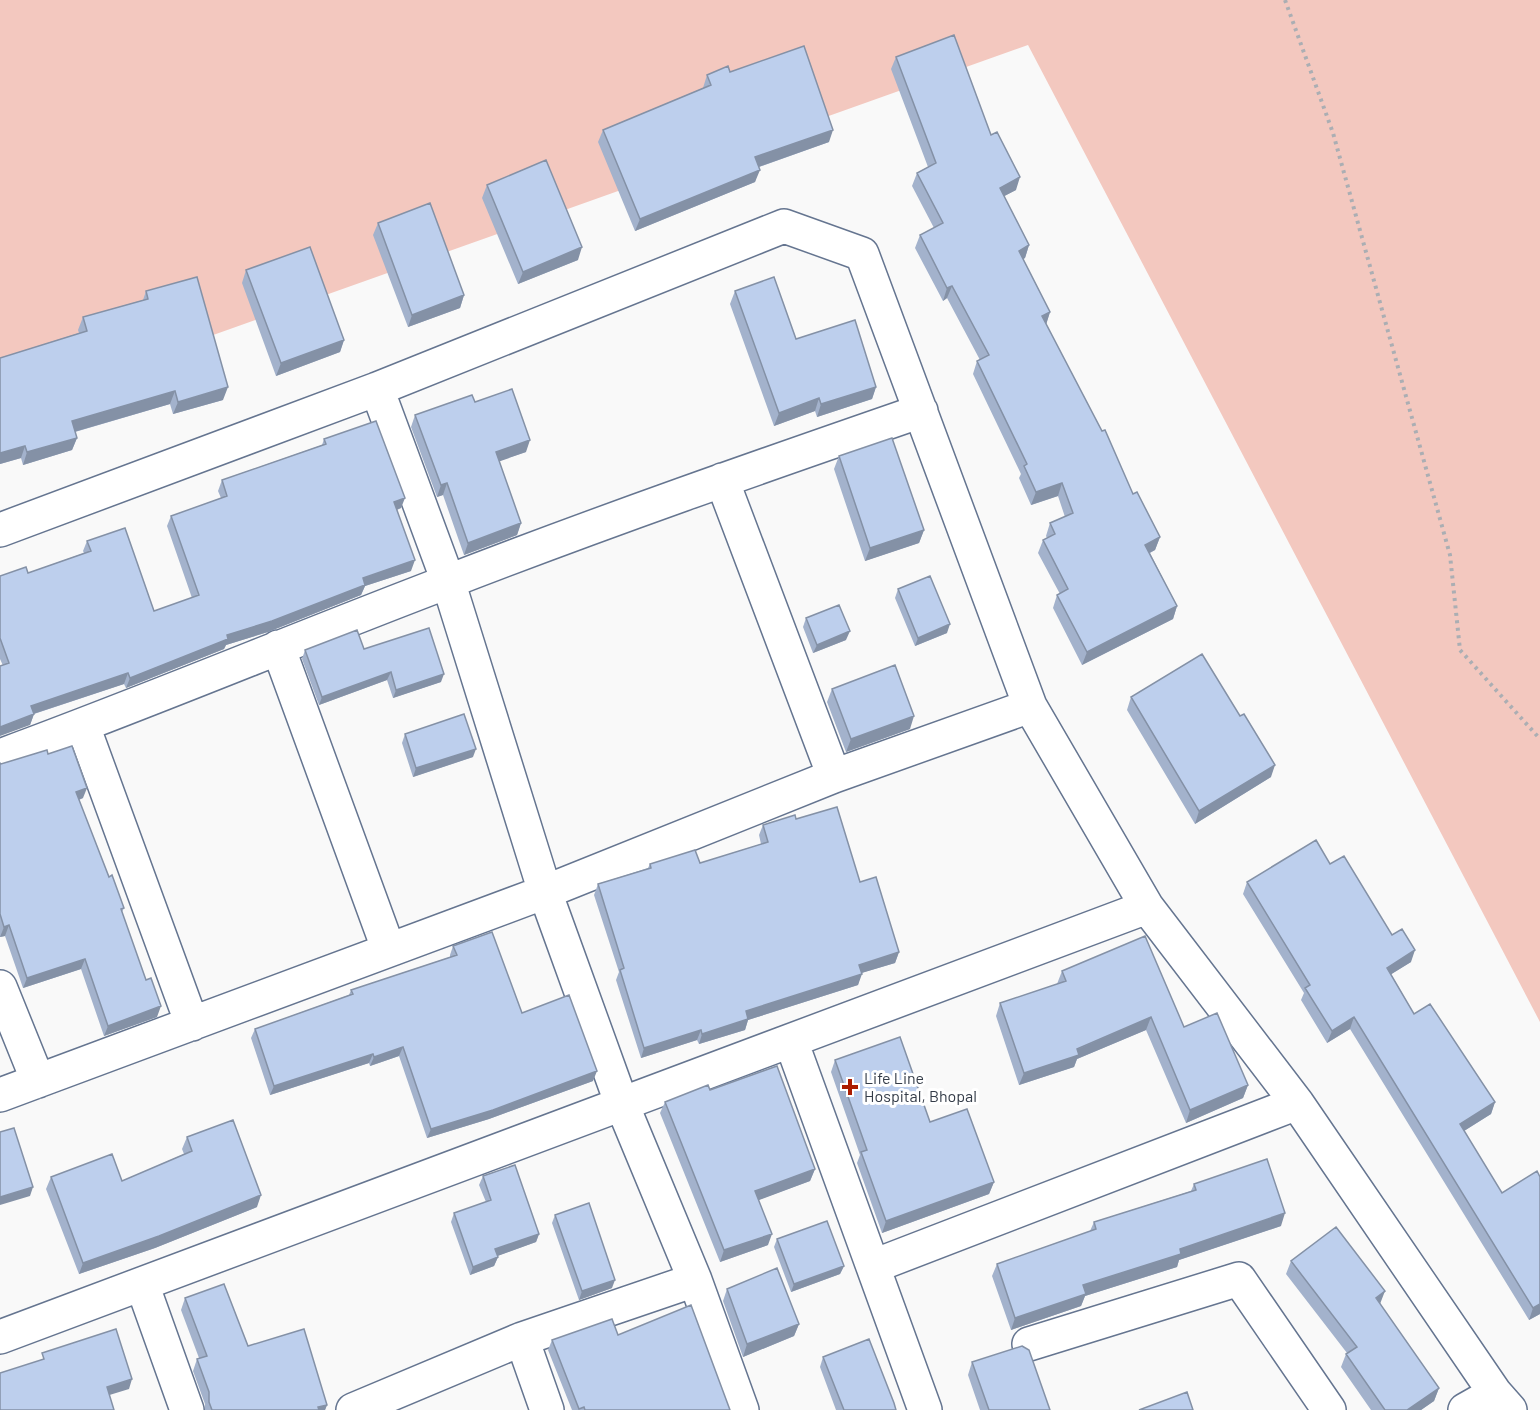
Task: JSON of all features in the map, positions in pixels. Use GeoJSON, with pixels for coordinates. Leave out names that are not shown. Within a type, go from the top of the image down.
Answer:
{"type":"FeatureCollection","features":[{"type":"Feature","properties":{"kind":"street"},"geometry":{"type":"LineString","coordinates":[[0,531],[377,389],[784,226],[862,254],[1030,706],[1147,907],[1296,1103],[1503,1402],[1465,1410]]}},
{"type":"Feature","properties":{"kind":"street"},"geometry":{"type":"LineString","coordinates":[[377,389],[448,581],[544,892],[621,1102],[695,1280],[742,1410]]}},
{"type":"Feature","properties":{"kind":"street"},"geometry":{"type":"LineString","coordinates":[[0,756],[83,726],[448,581],[722,480],[921,411]]}},
{"type":"Feature","properties":{"kind":"street"},"geometry":{"type":"LineString","coordinates":[[722,480],[834,776]]}},
{"type":"Feature","properties":{"kind":"street"},"geometry":{"type":"LineString","coordinates":[[278,647],[388,948]]}},
{"type":"Feature","properties":{"kind":"street"},"geometry":{"type":"LineString","coordinates":[[0,1095],[388,948],[544,892],[834,776],[1030,706]]}},
{"type":"Feature","properties":{"kind":"street"},"geometry":{"type":"LineString","coordinates":[[83,726],[192,1024]]}},
{"type":"Feature","properties":{"kind":"street"},"geometry":{"type":"LineString","coordinates":[[0,1337],[621,1102],[791,1041],[1147,907]]}},
{"type":"Feature","properties":{"kind":"street"},"geometry":{"type":"LineString","coordinates":[[0,987],[38,1081]]}},
{"type":"Feature","properties":{"kind":"street"},"geometry":{"type":"LineString","coordinates":[[791,1041],[925,1410]]}},
{"type":"Feature","properties":{"kind":"street"},"geometry":{"type":"LineString","coordinates":[[874,1266],[1296,1103]]}},
{"type":"Feature","properties":{"kind":"street"},"geometry":{"type":"LineString","coordinates":[[1029,1344],[1239,1279],[1329,1410]]}},
{"type":"Feature","properties":{"kind":"street"},"geometry":{"type":"LineString","coordinates":[[353,1410],[522,1339],[695,1280]]}},
{"type":"Feature","properties":{"kind":"street"},"geometry":{"type":"LineString","coordinates":[[142,1284],[187,1410]]}},
{"type":"Feature","properties":{"kind":"street"},"geometry":{"type":"LineString","coordinates":[[522,1339],[547,1410]]}},
{"type":"Feature","properties":{"kind":"path"},"geometry":{"type":"LineString","coordinates":[[1285,0],[1333,133],[1450,555],[1460,650],[1540,740]]}},
{"type":"Feature","properties":{"kind":"shaded area"},"geometry":{"type":"Polygon","coordinates":[[[0,0],[1540,0],[1540,1022],[1028,45],[0,411],[0,0]]]}},
{"type":"Feature","properties":{"kind":"building"},"geometry":{"type":"Polygon","coordinates":[[[954,35],[991,135],[997,132],[1020,177],[1000,188],[1029,245],[1019,251],[1050,312],[1042,316],[1102,431],[1105,430],[1133,494],[1137,492],[1160,537],[1145,545],[1177,606],[1087,652],[1057,595],[1068,589],[1043,540],[1055,534],[1050,523],[1073,513],[1062,483],[1036,492],[1024,466],[1027,464],[977,361],[989,355],[952,286],[947,288],[920,235],[943,223],[917,173],[936,163],[896,57],[954,35]]]}},
{"type":"Feature","properties":{"kind":"building"},"geometry":{"type":"Polygon","coordinates":[[[804,46],[833,130],[755,157],[760,170],[640,219],[603,130],[711,85],[707,75],[728,66],[730,72],[804,46]]]}},
{"type":"Feature","properties":{"kind":"building"},"geometry":{"type":"Polygon","coordinates":[[[546,160],[582,247],[523,272],[487,185],[546,160]]]}},
{"type":"Feature","properties":{"kind":"building"},"geometry":{"type":"Polygon","coordinates":[[[430,203],[464,295],[412,315],[378,223],[430,203]]]}},
{"type":"Feature","properties":{"kind":"building"},"geometry":{"type":"Polygon","coordinates":[[[310,247],[344,340],[281,363],[246,270],[310,247]]]}},
{"type":"Feature","properties":{"kind":"building"},"geometry":{"type":"Polygon","coordinates":[[[197,277],[228,387],[178,402],[175,391],[72,421],[77,438],[27,452],[25,446],[0,453],[0,358],[87,331],[83,317],[148,299],[146,291],[197,277]]]}},
{"type":"Feature","properties":{"kind":"building"},"geometry":{"type":"Polygon","coordinates":[[[774,277],[796,339],[855,320],[876,387],[821,404],[819,398],[779,413],[735,291],[774,277]]]}},
{"type":"Feature","properties":{"kind":"building"},"geometry":{"type":"Polygon","coordinates":[[[512,389],[530,440],[496,452],[521,523],[468,543],[447,483],[441,485],[415,415],[472,395],[475,402],[512,389]]]}},
{"type":"Feature","properties":{"kind":"building"},"geometry":{"type":"Polygon","coordinates":[[[376,421],[405,498],[394,502],[415,560],[363,578],[365,585],[272,621],[227,635],[228,639],[130,678],[128,673],[31,706],[34,714],[0,727],[0,666],[9,663],[0,638],[0,576],[26,567],[28,573],[91,551],[87,541],[125,528],[154,611],[199,595],[171,516],[227,496],[222,480],[326,444],[324,439],[376,421]]]}},
{"type":"Feature","properties":{"kind":"building"},"geometry":{"type":"Polygon","coordinates":[[[892,438],[924,530],[870,548],[839,456],[892,438]]]}},
{"type":"Feature","properties":{"kind":"building"},"geometry":{"type":"Polygon","coordinates":[[[930,576],[950,624],[918,638],[898,589],[930,576]]]}},
{"type":"Feature","properties":{"kind":"building"},"geometry":{"type":"Polygon","coordinates":[[[839,605],[850,631],[817,645],[806,618],[839,605]]]}},
{"type":"Feature","properties":{"kind":"building"},"geometry":{"type":"Polygon","coordinates":[[[429,628],[444,674],[396,690],[391,672],[322,697],[305,650],[357,630],[364,649],[429,628]]]}},
{"type":"Feature","properties":{"kind":"building"},"geometry":{"type":"Polygon","coordinates":[[[1202,654],[1240,716],[1244,714],[1275,765],[1199,811],[1131,697],[1202,654]]]}},
{"type":"Feature","properties":{"kind":"building"},"geometry":{"type":"Polygon","coordinates":[[[895,665],[914,716],[851,739],[832,689],[895,665]]]}},
{"type":"Feature","properties":{"kind":"building"},"geometry":{"type":"Polygon","coordinates":[[[464,714],[476,749],[416,768],[405,734],[464,714]]]}},
{"type":"Feature","properties":{"kind":"building"},"geometry":{"type":"Polygon","coordinates":[[[72,746],[87,788],[76,792],[109,877],[112,875],[124,908],[121,909],[146,980],[151,978],[161,1006],[108,1026],[85,959],[27,978],[9,925],[4,927],[0,914],[0,763],[47,750],[48,754],[72,746]]]}},
{"type":"Feature","properties":{"kind":"building"},"geometry":{"type":"Polygon","coordinates":[[[837,807],[860,882],[876,877],[899,952],[859,965],[862,974],[746,1011],[748,1019],[702,1034],[701,1030],[644,1048],[620,970],[624,968],[598,884],[651,868],[650,864],[695,850],[700,863],[768,842],[763,825],[795,815],[796,819],[837,807]]]}},
{"type":"Feature","properties":{"kind":"building"},"geometry":{"type":"Polygon","coordinates":[[[1316,840],[1330,864],[1344,856],[1392,935],[1402,929],[1415,950],[1387,968],[1414,1014],[1430,1004],[1495,1102],[1460,1124],[1502,1193],[1537,1171],[1540,1177],[1540,1304],[1533,1308],[1354,1017],[1332,1031],[1305,988],[1310,985],[1247,882],[1316,840]]]}},
{"type":"Feature","properties":{"kind":"building"},"geometry":{"type":"Polygon","coordinates":[[[492,932],[522,1013],[569,995],[597,1071],[493,1110],[431,1129],[403,1047],[374,1057],[373,1054],[274,1086],[255,1029],[353,994],[351,990],[457,955],[453,946],[492,932]]]}},
{"type":"Feature","properties":{"kind":"building"},"geometry":{"type":"Polygon","coordinates":[[[1145,936],[1184,1027],[1217,1013],[1248,1085],[1190,1110],[1151,1017],[1077,1049],[1079,1055],[1024,1073],[1000,1003],[1066,981],[1062,971],[1145,936]]]}},
{"type":"Feature","properties":{"kind":"building"},"geometry":{"type":"Polygon","coordinates":[[[900,1037],[930,1122],[967,1109],[994,1182],[886,1221],[861,1152],[867,1150],[835,1060],[900,1037]]]}},
{"type":"Feature","properties":{"kind":"building"},"geometry":{"type":"Polygon","coordinates":[[[777,1066],[815,1169],[755,1191],[772,1234],[724,1250],[665,1102],[708,1085],[710,1090],[777,1066]]]}},
{"type":"Feature","properties":{"kind":"building"},"geometry":{"type":"Polygon","coordinates":[[[233,1120],[261,1195],[159,1236],[83,1263],[51,1177],[112,1154],[122,1181],[192,1151],[187,1137],[233,1120]]]}},
{"type":"Feature","properties":{"kind":"building"},"geometry":{"type":"Polygon","coordinates":[[[14,1128],[33,1187],[0,1197],[0,1132],[14,1128]]]}},
{"type":"Feature","properties":{"kind":"building"},"geometry":{"type":"Polygon","coordinates":[[[1267,1159],[1285,1213],[1180,1249],[1181,1254],[1083,1285],[1086,1294],[1015,1318],[997,1264],[1096,1229],[1094,1222],[1196,1190],[1194,1184],[1267,1159]]]}},
{"type":"Feature","properties":{"kind":"building"},"geometry":{"type":"Polygon","coordinates":[[[515,1165],[539,1234],[495,1249],[498,1257],[473,1267],[454,1213],[491,1200],[483,1176],[515,1165]]]}},
{"type":"Feature","properties":{"kind":"building"},"geometry":{"type":"Polygon","coordinates":[[[589,1203],[615,1280],[582,1291],[555,1215],[589,1203]]]}},
{"type":"Feature","properties":{"kind":"building"},"geometry":{"type":"Polygon","coordinates":[[[827,1221],[844,1266],[794,1284],[777,1239],[827,1221]]]}},
{"type":"Feature","properties":{"kind":"building"},"geometry":{"type":"Polygon","coordinates":[[[1336,1227],[1385,1291],[1376,1298],[1439,1388],[1407,1410],[1385,1410],[1346,1354],[1357,1347],[1291,1261],[1336,1227]]]}},
{"type":"Feature","properties":{"kind":"building"},"geometry":{"type":"Polygon","coordinates":[[[777,1268],[799,1324],[747,1344],[727,1289],[777,1268]]]}},
{"type":"Feature","properties":{"kind":"building"},"geometry":{"type":"Polygon","coordinates":[[[224,1284],[248,1346],[304,1329],[327,1405],[318,1407],[319,1410],[212,1410],[209,1392],[197,1359],[207,1356],[185,1298],[224,1284]]]}},
{"type":"Feature","properties":{"kind":"building"},"geometry":{"type":"Polygon","coordinates":[[[691,1305],[730,1410],[585,1410],[584,1407],[579,1409],[552,1340],[612,1319],[618,1335],[691,1305]]]}},
{"type":"Feature","properties":{"kind":"building"},"geometry":{"type":"Polygon","coordinates":[[[116,1329],[132,1379],[107,1387],[114,1410],[0,1410],[0,1373],[44,1359],[42,1353],[116,1329]]]}},
{"type":"Feature","properties":{"kind":"building"},"geometry":{"type":"Polygon","coordinates":[[[869,1339],[896,1410],[844,1410],[823,1357],[869,1339]]]}},
{"type":"Feature","properties":{"kind":"building"},"geometry":{"type":"Polygon","coordinates":[[[1022,1346],[1029,1350],[1050,1410],[989,1410],[972,1362],[1022,1346]]]}},
{"type":"Feature","properties":{"kind":"building"},"geometry":{"type":"Polygon","coordinates":[[[1187,1392],[1193,1410],[1139,1410],[1187,1392]]]}},
{"type":"Feature","properties":{"kind":"place","name":"Life Line Hospital, Bhopal"},"geometry":{"type":"Point","coordinates":[850,1087]}}]}
